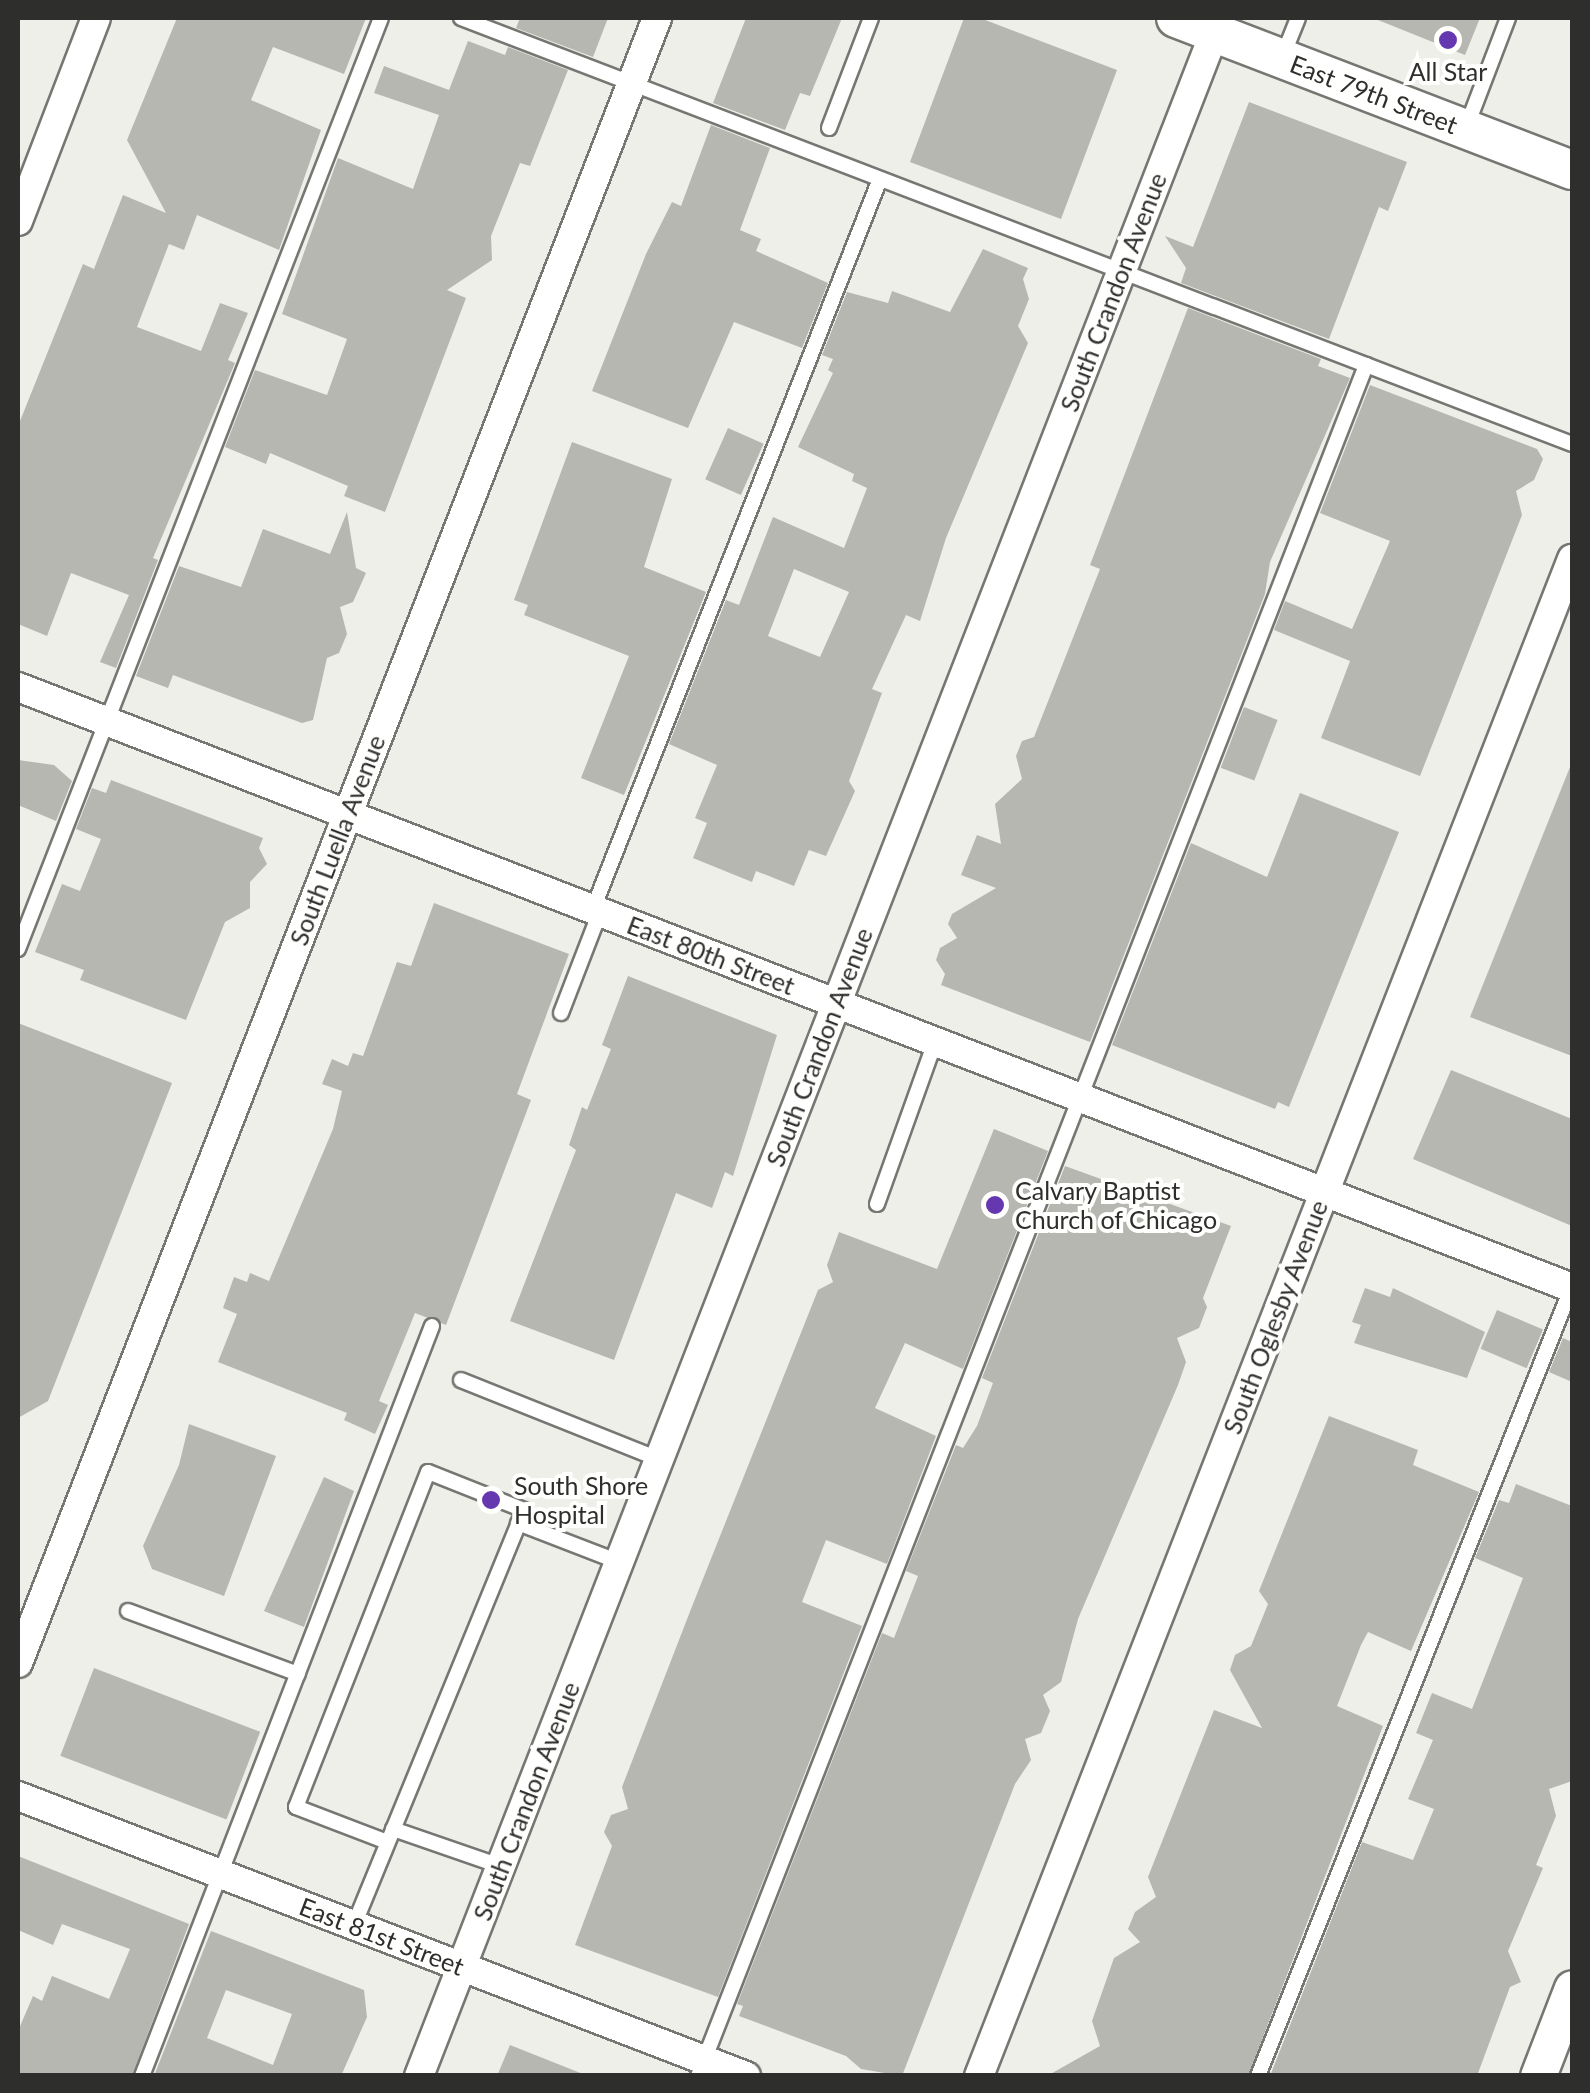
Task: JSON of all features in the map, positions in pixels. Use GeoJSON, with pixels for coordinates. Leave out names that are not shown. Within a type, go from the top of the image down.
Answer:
{"type":"FeatureCollection","features":[{"type":"Feature","properties":{"kind":"main road","name":"East 79th Street"},"geometry":{"type":"LineString","coordinates":[[1176,18],[1217,25],[1282,58],[1572,170]]}},
{"type":"Feature","properties":{"kind":"street"},"geometry":{"type":"LineString","coordinates":[[18,221],[96,18]]}},
{"type":"Feature","properties":{"kind":"street","name":"South Luella Avenue"},"geometry":{"type":"LineString","coordinates":[[18,1663],[657,18]]}},
{"type":"Feature","properties":{"kind":"street","name":"South Crandon Avenue"},"geometry":{"type":"LineString","coordinates":[[419,2076],[1217,25]]}},
{"type":"Feature","properties":{"kind":"street","name":"South Oglesby Avenue"},"geometry":{"type":"LineString","coordinates":[[979,2076],[1572,558]]}},
{"type":"Feature","properties":{"kind":"street","name":"East 80th Street"},"geometry":{"type":"LineString","coordinates":[[18,687],[1572,1287]]}},
{"type":"Feature","properties":{"kind":"street","name":"East 81st Street"},"geometry":{"type":"LineString","coordinates":[[18,1796],[462,1966],[701,2068],[746,2076]]}},
{"type":"Feature","properties":{"kind":"street"},"geometry":{"type":"LineString","coordinates":[[1538,2076],[1572,1988]]}},
{"type":"Feature","properties":{"kind":"lane"},"geometry":{"type":"LineString","coordinates":[[18,949],[382,18]]}},
{"type":"Feature","properties":{"kind":"lane"},"geometry":{"type":"LineString","coordinates":[[461,18],[1572,444]]}},
{"type":"Feature","properties":{"kind":"lane"},"geometry":{"type":"LineString","coordinates":[[828,128],[871,18]]}},
{"type":"Feature","properties":{"kind":"lane"},"geometry":{"type":"LineString","coordinates":[[1282,58],[1298,18]]}},
{"type":"Feature","properties":{"kind":"lane"},"geometry":{"type":"LineString","coordinates":[[1466,129],[1508,18]]}},
{"type":"Feature","properties":{"kind":"lane"},"geometry":{"type":"LineString","coordinates":[[561,1013],[596,911],[880,178]]}},
{"type":"Feature","properties":{"kind":"lane"},"geometry":{"type":"LineString","coordinates":[[701,2068],[1366,365]]}},
{"type":"Feature","properties":{"kind":"lane"},"geometry":{"type":"LineString","coordinates":[[877,1204],[935,1042]]}},
{"type":"Feature","properties":{"kind":"lane"},"geometry":{"type":"LineString","coordinates":[[1258,2076],[1572,1287]]}},
{"type":"Feature","properties":{"kind":"lane"},"geometry":{"type":"LineString","coordinates":[[142,2076],[432,1326]]}},
{"type":"Feature","properties":{"kind":"lane"},"geometry":{"type":"LineString","coordinates":[[461,1380],[659,1459]]}},
{"type":"Feature","properties":{"kind":"lane"},"geometry":{"type":"LineString","coordinates":[[354,1926],[390,1836],[524,1510],[428,1472],[296,1807],[390,1836],[500,1866]]}},
{"type":"Feature","properties":{"kind":"lane"},"geometry":{"type":"LineString","coordinates":[[518,1523],[619,1562]]}},
{"type":"Feature","properties":{"kind":"lane"},"geometry":{"type":"LineString","coordinates":[[128,1610],[298,1674]]}},
{"type":"Feature","properties":{"kind":"building"},"geometry":{"type":"Polygon","coordinates":[[[177,18],[366,18],[344,74],[273,47],[251,100],[321,130],[279,250],[197,215],[184,250],[169,244],[137,327],[201,351],[220,303],[248,313],[228,360],[235,363],[153,558],[158,560],[116,668],[100,662],[129,595],[71,573],[47,636],[18,624],[18,426],[83,264],[94,269],[123,195],[166,213],[127,140],[177,18]]]}},
{"type":"Feature","properties":{"kind":"building"},"geometry":{"type":"Polygon","coordinates":[[[520,18],[608,18],[593,57],[516,28],[520,18]]]}},
{"type":"Feature","properties":{"kind":"building"},"geometry":{"type":"Polygon","coordinates":[[[746,18],[842,18],[810,96],[800,93],[785,130],[713,103],[746,18]]]}},
{"type":"Feature","properties":{"kind":"building"},"geometry":{"type":"Polygon","coordinates":[[[964,18],[980,18],[1117,70],[1061,219],[910,162],[964,18]]]}},
{"type":"Feature","properties":{"kind":"building","name":"All Star"},"geometry":{"type":"Polygon","coordinates":[[[1373,18],[1480,18],[1465,55],[1373,18]]]}},
{"type":"Feature","properties":{"kind":"building"},"geometry":{"type":"Polygon","coordinates":[[[468,41],[505,55],[508,47],[568,70],[530,166],[520,163],[491,236],[492,260],[447,290],[466,298],[385,512],[344,496],[348,486],[270,453],[266,464],[225,447],[255,370],[327,395],[347,339],[282,314],[338,158],[413,189],[439,115],[374,93],[384,66],[449,90],[468,41]]]}},
{"type":"Feature","properties":{"kind":"building"},"geometry":{"type":"Polygon","coordinates":[[[1249,102],[1407,162],[1388,211],[1379,207],[1329,339],[1181,283],[1186,268],[1165,236],[1193,247],[1249,102]]]}},
{"type":"Feature","properties":{"kind":"building"},"geometry":{"type":"Polygon","coordinates":[[[711,125],[770,148],[740,230],[761,239],[756,251],[828,283],[802,348],[734,322],[688,428],[592,391],[646,254],[672,202],[681,206],[711,125]]]}},
{"type":"Feature","properties":{"kind":"building"},"geometry":{"type":"Polygon","coordinates":[[[983,249],[1028,268],[1023,279],[1029,299],[1018,326],[1028,343],[946,538],[920,621],[906,615],[872,689],[882,693],[849,781],[855,791],[826,856],[809,850],[794,886],[756,871],[752,882],[693,858],[707,823],[695,818],[717,765],[669,744],[726,600],[739,605],[773,517],[844,548],[867,488],[852,481],[854,474],[798,447],[833,373],[828,370],[833,359],[822,355],[847,292],[888,303],[892,291],[950,312],[983,249]],[[794,569],[768,636],[820,657],[849,592],[794,569]]]}},
{"type":"Feature","properties":{"kind":"building"},"geometry":{"type":"Polygon","coordinates":[[[1188,308],[1321,359],[1318,366],[1350,378],[1270,562],[1265,594],[1090,1042],[941,985],[945,974],[936,960],[940,948],[957,938],[948,924],[952,914],[996,888],[961,875],[977,835],[1001,844],[995,804],[1022,779],[1016,756],[1022,741],[1034,737],[1100,569],[1090,565],[1188,308]]]}},
{"type":"Feature","properties":{"kind":"building"},"geometry":{"type":"Polygon","coordinates":[[[1370,385],[1537,449],[1543,459],[1534,480],[1516,491],[1522,515],[1420,776],[1321,738],[1350,661],[1274,630],[1285,601],[1352,629],[1390,541],[1320,513],[1370,385]]]}},
{"type":"Feature","properties":{"kind":"building"},"geometry":{"type":"Polygon","coordinates":[[[728,428],[764,444],[741,495],[705,479],[728,428]]]}},
{"type":"Feature","properties":{"kind":"building"},"geometry":{"type":"Polygon","coordinates":[[[572,442],[672,479],[644,567],[706,592],[624,795],[581,778],[629,656],[524,615],[528,605],[514,600],[572,442]]]}},
{"type":"Feature","properties":{"kind":"building"},"geometry":{"type":"Polygon","coordinates":[[[347,512],[356,568],[366,573],[353,602],[340,607],[347,634],[339,653],[327,658],[313,720],[302,723],[173,675],[168,688],[136,676],[179,566],[241,587],[263,529],[330,554],[347,512]]]}},
{"type":"Feature","properties":{"kind":"building"},"geometry":{"type":"Polygon","coordinates":[[[1244,707],[1278,720],[1254,781],[1221,768],[1244,707]]]}},
{"type":"Feature","properties":{"kind":"building"},"geometry":{"type":"Polygon","coordinates":[[[18,760],[54,765],[72,781],[56,821],[18,805],[18,760]]]}},
{"type":"Feature","properties":{"kind":"building"},"geometry":{"type":"Polygon","coordinates":[[[1572,762],[1572,1056],[1470,1017],[1572,762]]]}},
{"type":"Feature","properties":{"kind":"building"},"geometry":{"type":"Polygon","coordinates":[[[111,780],[263,838],[259,848],[267,864],[250,882],[250,908],[225,922],[186,1020],[80,980],[84,970],[35,952],[62,884],[80,891],[101,839],[76,829],[92,788],[106,793],[111,780]]]}},
{"type":"Feature","properties":{"kind":"building"},"geometry":{"type":"Polygon","coordinates":[[[1300,793],[1399,832],[1289,1107],[1278,1102],[1275,1109],[1112,1045],[1191,843],[1267,877],[1300,793]]]}},
{"type":"Feature","properties":{"kind":"building"},"geometry":{"type":"Polygon","coordinates":[[[434,903],[569,954],[517,1094],[531,1100],[446,1325],[415,1313],[379,1401],[388,1405],[375,1434],[344,1420],[347,1413],[218,1362],[237,1314],[223,1308],[234,1277],[247,1282],[250,1273],[269,1281],[333,1129],[342,1091],[322,1084],[332,1059],[348,1066],[353,1053],[363,1056],[397,962],[411,966],[434,903]]]}},
{"type":"Feature","properties":{"kind":"building"},"geometry":{"type":"Polygon","coordinates":[[[628,976],[777,1035],[733,1176],[725,1172],[712,1208],[676,1193],[614,1360],[510,1321],[576,1150],[569,1145],[582,1107],[587,1110],[611,1049],[602,1045],[628,976]]]}},
{"type":"Feature","properties":{"kind":"building"},"geometry":{"type":"Polygon","coordinates":[[[18,1023],[172,1083],[48,1401],[18,1418],[18,1023]]]}},
{"type":"Feature","properties":{"kind":"building"},"geometry":{"type":"Polygon","coordinates":[[[1451,1070],[1572,1119],[1572,1226],[1413,1159],[1451,1070]]]}},
{"type":"Feature","properties":{"kind":"building"},"geometry":{"type":"Polygon","coordinates":[[[994,1129],[1048,1151],[963,1369],[905,1343],[875,1408],[936,1436],[887,1564],[826,1540],[802,1602],[862,1626],[718,1997],[575,1945],[612,1846],[604,1832],[611,1815],[628,1809],[622,1787],[818,1290],[833,1282],[827,1265],[839,1232],[937,1269],[994,1129]]]}},
{"type":"Feature","properties":{"kind":"building"},"geometry":{"type":"Polygon","coordinates":[[[1065,1166],[1231,1226],[1203,1298],[1207,1307],[1199,1328],[1177,1338],[1186,1362],[1178,1385],[1078,1619],[1061,1682],[1043,1695],[1050,1711],[1041,1733],[1025,1739],[1031,1760],[1015,1784],[902,2076],[861,2069],[846,2056],[739,2016],[743,2006],[737,2004],[882,1633],[894,1638],[918,1576],[906,1571],[956,1445],[963,1448],[977,1426],[993,1383],[982,1378],[1065,1166]]]}},
{"type":"Feature","properties":{"kind":"building"},"geometry":{"type":"Polygon","coordinates":[[[1365,1288],[1390,1297],[1393,1288],[1485,1332],[1467,1378],[1354,1343],[1361,1325],[1352,1322],[1365,1288]]]}},
{"type":"Feature","properties":{"kind":"building"},"geometry":{"type":"Polygon","coordinates":[[[1497,1310],[1543,1330],[1527,1368],[1481,1349],[1497,1310]]]}},
{"type":"Feature","properties":{"kind":"building"},"geometry":{"type":"Polygon","coordinates":[[[1563,1338],[1572,1342],[1572,1382],[1549,1372],[1563,1338]]]}},
{"type":"Feature","properties":{"kind":"building"},"geometry":{"type":"Polygon","coordinates":[[[1329,1416],[1418,1450],[1413,1465],[1479,1492],[1411,1651],[1368,1632],[1361,1645],[1337,1706],[1383,1726],[1248,2076],[1047,2076],[1100,2046],[1092,2021],[1114,1958],[1140,1942],[1128,1929],[1135,1912],[1156,1897],[1148,1877],[1214,1710],[1262,1728],[1230,1670],[1235,1655],[1251,1646],[1268,1604],[1259,1591],[1329,1416]]]}},
{"type":"Feature","properties":{"kind":"building"},"geometry":{"type":"Polygon","coordinates":[[[189,1424],[276,1456],[224,1596],[152,1569],[143,1546],[179,1465],[189,1424]]]}},
{"type":"Feature","properties":{"kind":"building"},"geometry":{"type":"Polygon","coordinates":[[[324,1477],[354,1491],[304,1627],[264,1611],[324,1477]]]}},
{"type":"Feature","properties":{"kind":"building"},"geometry":{"type":"Polygon","coordinates":[[[1516,1484],[1572,1506],[1572,1781],[1549,1789],[1556,1816],[1536,1865],[1543,1868],[1508,1951],[1521,1982],[1510,1987],[1477,2076],[1270,2076],[1362,1842],[1413,1860],[1434,1809],[1408,1799],[1433,1740],[1416,1733],[1432,1693],[1472,1709],[1523,1578],[1475,1558],[1499,1500],[1509,1503],[1516,1484]]]}},
{"type":"Feature","properties":{"kind":"building"},"geometry":{"type":"Polygon","coordinates":[[[94,1668],[260,1732],[226,1820],[60,1756],[94,1668]]]}},
{"type":"Feature","properties":{"kind":"building"},"geometry":{"type":"Polygon","coordinates":[[[18,1856],[189,1924],[132,2076],[18,2076],[18,2031],[33,1996],[42,2001],[52,1976],[109,1999],[130,1949],[62,1924],[53,1945],[18,1930],[18,1856]]]}},
{"type":"Feature","properties":{"kind":"building"},"geometry":{"type":"Polygon","coordinates":[[[211,1931],[364,1990],[367,2017],[341,2076],[154,2076],[211,1931]],[[226,1990],[207,2038],[273,2065],[292,2014],[226,1990]]]}},
{"type":"Feature","properties":{"kind":"building"},"geometry":{"type":"Polygon","coordinates":[[[510,2045],[583,2074],[583,2076],[497,2076],[510,2045]]]}},
{"type":"Feature","properties":{"kind":"place","name":"All Star"},"geometry":{"type":"Point","coordinates":[1448,40]}},
{"type":"Feature","properties":{"kind":"place","name":"Calvary Baptist Church of Chicago"},"geometry":{"type":"Point","coordinates":[995,1205]}},
{"type":"Feature","properties":{"kind":"place","name":"South Shore Hospital"},"geometry":{"type":"Point","coordinates":[491,1500]}}]}
